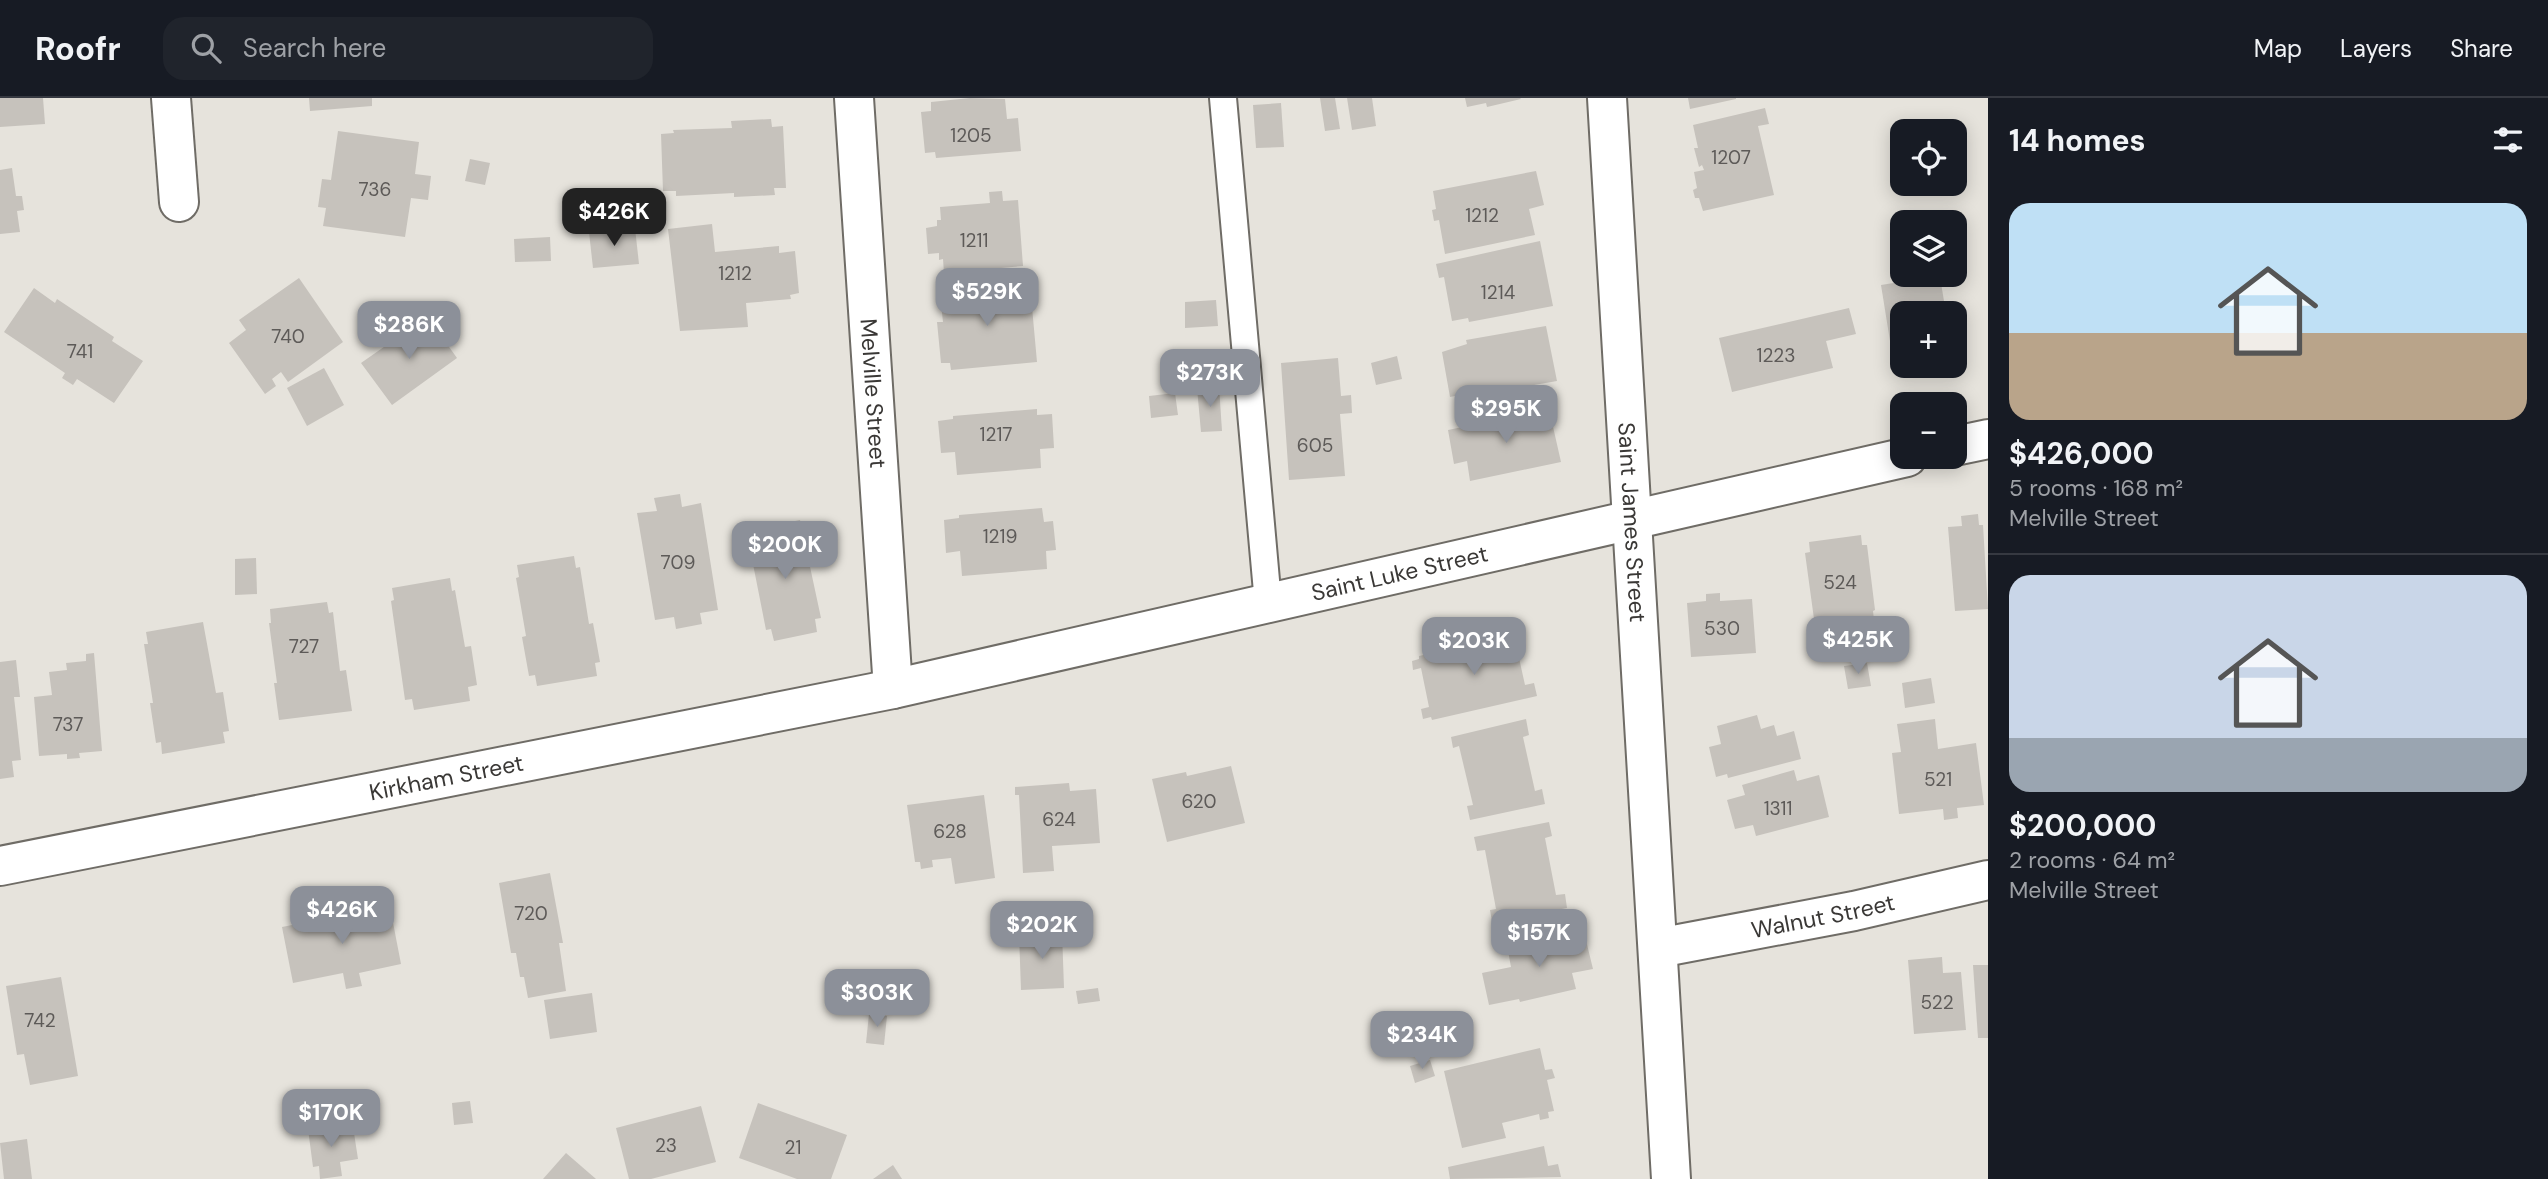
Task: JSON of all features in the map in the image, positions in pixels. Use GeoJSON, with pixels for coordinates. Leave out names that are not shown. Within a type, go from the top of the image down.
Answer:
{"type":"FeatureCollection","features":[{"type":"Feature","properties":{"kind":"street"},"geometry":{"type":"LineString","coordinates":[[171,98],[179,202]]}},
{"type":"Feature","properties":{"kind":"street","name":"Melville Street"},"geometry":{"type":"LineString","coordinates":[[854,98],[893,689]]}},
{"type":"Feature","properties":{"kind":"street","name":"Saint James Street"},"geometry":{"type":"LineString","coordinates":[[1607,98],[1671,1179]]}},
{"type":"Feature","properties":{"kind":"street"},"geometry":{"type":"LineString","coordinates":[[1967,443],[1988,439]]}},
{"type":"Feature","properties":{"kind":"street","name":"Saint Luke Street"},"geometry":{"type":"LineString","coordinates":[[893,689],[1890,461]]}},
{"type":"Feature","properties":{"kind":"street","name":"Kirkham Street"},"geometry":{"type":"LineString","coordinates":[[0,866],[893,689]]}},
{"type":"Feature","properties":{"kind":"street","name":"Walnut Street"},"geometry":{"type":"LineString","coordinates":[[1658,948],[1854,911],[1988,880]]}},
{"type":"Feature","properties":{"kind":"lane"},"geometry":{"type":"LineString","coordinates":[[1223,98],[1268,603]]}},
{"type":"Feature","properties":{"kind":"building"},"geometry":{"type":"Polygon","coordinates":[[[0,98],[43,98],[45,124],[0,127],[0,98]]]}},
{"type":"Feature","properties":{"kind":"building"},"geometry":{"type":"Polygon","coordinates":[[[309,98],[372,98],[372,106],[310,111],[309,98]]]}},
{"type":"Feature","properties":{"kind":"building"},"geometry":{"type":"Polygon","coordinates":[[[970,98],[1005,99],[1007,119],[1018,118],[1021,151],[936,158],[935,152],[925,153],[921,112],[931,111],[931,102],[970,98]]]}},
{"type":"Feature","properties":{"kind":"building"},"geometry":{"type":"Polygon","coordinates":[[[1320,98],[1335,98],[1340,129],[1325,131],[1320,98]]]}},
{"type":"Feature","properties":{"kind":"building"},"geometry":{"type":"Polygon","coordinates":[[[1347,98],[1372,98],[1376,126],[1352,130],[1347,98]]]}},
{"type":"Feature","properties":{"kind":"building"},"geometry":{"type":"Polygon","coordinates":[[[1465,98],[1521,99],[1487,107],[1486,103],[1467,107],[1465,98]]]}},
{"type":"Feature","properties":{"kind":"building"},"geometry":{"type":"Polygon","coordinates":[[[1688,98],[1736,98],[1736,99],[1690,109],[1688,98]]]}},
{"type":"Feature","properties":{"kind":"building"},"geometry":{"type":"Polygon","coordinates":[[[1281,103],[1284,147],[1256,148],[1253,105],[1281,103]]]}},
{"type":"Feature","properties":{"kind":"building"},"geometry":{"type":"Polygon","coordinates":[[[1765,108],[1769,124],[1758,126],[1774,195],[1703,211],[1693,190],[1697,188],[1694,172],[1704,170],[1702,165],[1699,167],[1694,148],[1698,148],[1693,125],[1765,108]]]}},
{"type":"Feature","properties":{"kind":"building"},"geometry":{"type":"Polygon","coordinates":[[[771,119],[772,127],[783,126],[786,188],[774,188],[775,195],[734,197],[734,193],[676,196],[676,191],[663,191],[661,134],[674,133],[673,130],[732,128],[731,121],[771,119]]]}},
{"type":"Feature","properties":{"kind":"building"},"geometry":{"type":"Polygon","coordinates":[[[338,131],[419,142],[415,174],[431,176],[428,200],[411,198],[405,237],[323,226],[326,208],[318,207],[322,179],[331,180],[338,131]]]}},
{"type":"Feature","properties":{"kind":"building"},"geometry":{"type":"Polygon","coordinates":[[[470,159],[490,163],[485,185],[465,181],[470,159]]]}},
{"type":"Feature","properties":{"kind":"building"},"geometry":{"type":"Polygon","coordinates":[[[12,168],[16,196],[22,196],[24,210],[17,211],[20,232],[0,234],[0,170],[12,168]]]}},
{"type":"Feature","properties":{"kind":"building"},"geometry":{"type":"Polygon","coordinates":[[[1536,171],[1544,205],[1529,209],[1535,235],[1445,254],[1439,220],[1434,221],[1432,210],[1436,209],[1433,191],[1536,171]]]}},
{"type":"Feature","properties":{"kind":"building"},"geometry":{"type":"Polygon","coordinates":[[[1002,191],[1003,201],[1018,200],[1023,266],[944,273],[943,259],[939,260],[939,253],[928,254],[926,228],[937,226],[937,220],[941,220],[940,207],[990,203],[989,192],[1002,191]]]}},
{"type":"Feature","properties":{"kind":"building"},"geometry":{"type":"Polygon","coordinates":[[[712,224],[715,252],[779,246],[779,253],[795,251],[799,293],[790,295],[791,299],[746,303],[748,327],[680,331],[668,229],[712,224]]]}},
{"type":"Feature","properties":{"kind":"building"},"geometry":{"type":"Polygon","coordinates":[[[635,228],[639,264],[593,268],[589,232],[635,228]]]}},
{"type":"Feature","properties":{"kind":"building"},"geometry":{"type":"Polygon","coordinates":[[[550,237],[551,261],[515,262],[514,239],[550,237]]]}},
{"type":"Feature","properties":{"kind":"building"},"geometry":{"type":"Polygon","coordinates":[[[1540,241],[1553,306],[1469,322],[1468,318],[1452,321],[1444,277],[1439,278],[1436,264],[1540,241]]]}},
{"type":"Feature","properties":{"kind":"building"},"geometry":{"type":"Polygon","coordinates":[[[299,278],[343,342],[288,382],[281,372],[272,379],[276,386],[265,394],[229,343],[246,330],[239,320],[299,278]]]}},
{"type":"Feature","properties":{"kind":"building"},"geometry":{"type":"Polygon","coordinates":[[[1030,285],[1037,362],[951,370],[950,363],[941,363],[937,322],[943,322],[940,295],[1030,285]]]}},
{"type":"Feature","properties":{"kind":"building"},"geometry":{"type":"Polygon","coordinates":[[[1881,285],[1942,287],[1944,301],[1890,301],[1890,341],[1881,285]]]}},
{"type":"Feature","properties":{"kind":"building"},"geometry":{"type":"Polygon","coordinates":[[[34,288],[55,303],[57,299],[114,337],[112,341],[143,361],[114,403],[77,379],[73,385],[62,378],[65,373],[4,332],[34,288]]]}},
{"type":"Feature","properties":{"kind":"building"},"geometry":{"type":"Polygon","coordinates":[[[1216,300],[1218,326],[1185,328],[1185,302],[1216,300]]]}},
{"type":"Feature","properties":{"kind":"building"},"geometry":{"type":"Polygon","coordinates":[[[1849,308],[1856,334],[1826,341],[1833,368],[1732,392],[1719,338],[1849,308]]]}},
{"type":"Feature","properties":{"kind":"building"},"geometry":{"type":"Polygon","coordinates":[[[429,319],[457,358],[392,405],[361,363],[411,328],[412,330],[429,319]]]}},
{"type":"Feature","properties":{"kind":"building"},"geometry":{"type":"Polygon","coordinates":[[[1546,326],[1557,381],[1450,397],[1442,352],[1467,344],[1466,340],[1546,326]]]}},
{"type":"Feature","properties":{"kind":"building"},"geometry":{"type":"Polygon","coordinates":[[[1397,356],[1402,379],[1376,385],[1371,363],[1397,356]]]}},
{"type":"Feature","properties":{"kind":"building"},"geometry":{"type":"Polygon","coordinates":[[[1338,358],[1341,396],[1351,395],[1352,413],[1340,414],[1345,476],[1289,480],[1281,363],[1338,358]]]}},
{"type":"Feature","properties":{"kind":"building"},"geometry":{"type":"Polygon","coordinates":[[[324,368],[344,405],[307,426],[287,388],[324,368]]]}},
{"type":"Feature","properties":{"kind":"building"},"geometry":{"type":"Polygon","coordinates":[[[1219,386],[1222,431],[1201,432],[1197,388],[1219,386]]]}},
{"type":"Feature","properties":{"kind":"building"},"geometry":{"type":"Polygon","coordinates":[[[1175,393],[1178,415],[1151,418],[1149,396],[1175,393]]]}},
{"type":"Feature","properties":{"kind":"building"},"geometry":{"type":"Polygon","coordinates":[[[1037,409],[1037,415],[1052,414],[1054,448],[1040,449],[1041,468],[957,475],[955,452],[941,453],[938,421],[953,419],[953,416],[1037,409]]]}},
{"type":"Feature","properties":{"kind":"building"},"geometry":{"type":"Polygon","coordinates":[[[1549,409],[1561,462],[1470,481],[1467,461],[1454,464],[1448,430],[1549,409]]]}},
{"type":"Feature","properties":{"kind":"building"},"geometry":{"type":"Polygon","coordinates":[[[680,494],[682,507],[701,503],[718,610],[700,613],[702,624],[676,629],[674,617],[655,620],[637,513],[657,511],[654,498],[680,494]]]}},
{"type":"Feature","properties":{"kind":"building"},"geometry":{"type":"Polygon","coordinates":[[[1042,508],[1044,522],[1053,521],[1056,550],[1046,551],[1047,569],[962,576],[960,551],[946,553],[944,520],[959,518],[959,515],[1042,508]]]}},
{"type":"Feature","properties":{"kind":"building"},"geometry":{"type":"Polygon","coordinates":[[[1978,514],[1979,525],[1983,525],[1988,609],[1955,611],[1948,527],[1962,526],[1961,516],[1978,514]]]}},
{"type":"Feature","properties":{"kind":"building"},"geometry":{"type":"Polygon","coordinates":[[[800,520],[821,618],[815,619],[817,632],[774,641],[771,629],[766,630],[752,559],[757,558],[751,530],[800,520]]]}},
{"type":"Feature","properties":{"kind":"building"},"geometry":{"type":"Polygon","coordinates":[[[1861,535],[1862,545],[1867,545],[1875,629],[1821,637],[1818,619],[1814,619],[1805,553],[1810,552],[1809,542],[1861,535]]]}},
{"type":"Feature","properties":{"kind":"building"},"geometry":{"type":"Polygon","coordinates":[[[574,556],[576,568],[580,567],[589,624],[593,623],[600,662],[595,663],[597,676],[537,686],[535,675],[529,676],[522,637],[526,636],[516,578],[519,577],[517,565],[574,556]]]}},
{"type":"Feature","properties":{"kind":"building"},"geometry":{"type":"Polygon","coordinates":[[[256,558],[257,594],[235,595],[235,559],[256,558]]]}},
{"type":"Feature","properties":{"kind":"building"},"geometry":{"type":"Polygon","coordinates":[[[450,578],[452,591],[455,590],[465,647],[471,646],[477,685],[468,687],[470,701],[414,710],[412,699],[405,700],[391,601],[394,600],[392,588],[450,578]]]}},
{"type":"Feature","properties":{"kind":"building"},"geometry":{"type":"Polygon","coordinates":[[[1720,593],[1720,601],[1752,599],[1756,653],[1691,657],[1687,603],[1706,601],[1706,594],[1720,593]]]}},
{"type":"Feature","properties":{"kind":"building"},"geometry":{"type":"Polygon","coordinates":[[[327,602],[329,613],[333,612],[340,671],[346,670],[352,711],[279,720],[269,623],[270,609],[327,602]]]}},
{"type":"Feature","properties":{"kind":"building"},"geometry":{"type":"Polygon","coordinates":[[[203,622],[216,693],[223,692],[229,731],[223,732],[225,743],[162,754],[161,742],[156,743],[150,703],[153,703],[144,644],[148,644],[146,632],[203,622]]]}},
{"type":"Feature","properties":{"kind":"building"},"geometry":{"type":"Polygon","coordinates":[[[1523,635],[1526,647],[1517,649],[1525,685],[1534,683],[1537,696],[1432,720],[1431,717],[1423,719],[1421,709],[1429,707],[1421,668],[1413,670],[1412,661],[1419,659],[1419,656],[1523,635]]]}},
{"type":"Feature","properties":{"kind":"building"},"geometry":{"type":"Polygon","coordinates":[[[94,653],[102,751],[79,753],[80,758],[67,759],[67,754],[39,756],[34,697],[52,695],[49,672],[67,670],[66,663],[86,661],[86,654],[94,653]]]}},
{"type":"Feature","properties":{"kind":"building"},"geometry":{"type":"Polygon","coordinates":[[[16,660],[20,697],[14,697],[21,760],[12,761],[14,777],[0,779],[0,662],[16,660]]]}},
{"type":"Feature","properties":{"kind":"building"},"geometry":{"type":"Polygon","coordinates":[[[1867,663],[1871,686],[1848,689],[1844,666],[1867,663]]]}},
{"type":"Feature","properties":{"kind":"building"},"geometry":{"type":"Polygon","coordinates":[[[1931,678],[1935,703],[1905,708],[1902,683],[1931,678]]]}},
{"type":"Feature","properties":{"kind":"building"},"geometry":{"type":"Polygon","coordinates":[[[1757,715],[1761,729],[1774,725],[1777,736],[1794,731],[1801,759],[1728,778],[1727,774],[1716,777],[1709,747],[1721,744],[1717,726],[1757,715]]]}},
{"type":"Feature","properties":{"kind":"building"},"geometry":{"type":"Polygon","coordinates":[[[1526,719],[1529,735],[1523,737],[1535,791],[1542,789],[1545,804],[1470,820],[1467,806],[1473,805],[1459,746],[1453,748],[1451,737],[1526,719]]]}},
{"type":"Feature","properties":{"kind":"building"},"geometry":{"type":"Polygon","coordinates":[[[1935,719],[1938,749],[1976,743],[1984,805],[1957,808],[1958,818],[1944,820],[1943,809],[1899,814],[1892,753],[1901,752],[1897,724],[1935,719]]]}},
{"type":"Feature","properties":{"kind":"building"},"geometry":{"type":"Polygon","coordinates":[[[1231,766],[1245,823],[1167,842],[1152,779],[1186,772],[1187,776],[1231,766]]]}},
{"type":"Feature","properties":{"kind":"building"},"geometry":{"type":"Polygon","coordinates":[[[1794,770],[1797,781],[1819,775],[1829,817],[1756,836],[1753,825],[1735,829],[1727,800],[1745,795],[1742,785],[1794,770]]]}},
{"type":"Feature","properties":{"kind":"building"},"geometry":{"type":"Polygon","coordinates":[[[1069,783],[1070,791],[1096,789],[1100,843],[1052,846],[1054,871],[1023,873],[1019,795],[1015,795],[1015,787],[1069,783]]]}},
{"type":"Feature","properties":{"kind":"building"},"geometry":{"type":"Polygon","coordinates":[[[984,795],[995,878],[955,884],[951,858],[932,860],[933,867],[921,869],[920,862],[915,862],[907,805],[984,795]]]}},
{"type":"Feature","properties":{"kind":"building"},"geometry":{"type":"Polygon","coordinates":[[[1549,822],[1552,836],[1545,838],[1556,895],[1565,894],[1567,908],[1492,922],[1490,910],[1496,909],[1485,850],[1477,851],[1474,837],[1549,822]]]}},
{"type":"Feature","properties":{"kind":"building"},"geometry":{"type":"Polygon","coordinates":[[[550,873],[563,943],[559,943],[566,991],[528,998],[524,977],[520,977],[516,953],[511,953],[499,883],[550,873]]]}},
{"type":"Feature","properties":{"kind":"building"},"geometry":{"type":"Polygon","coordinates":[[[390,907],[401,964],[359,973],[362,986],[346,989],[343,973],[293,983],[282,927],[322,919],[322,914],[334,911],[335,918],[390,907]]]}},
{"type":"Feature","properties":{"kind":"building"},"geometry":{"type":"Polygon","coordinates":[[[1583,928],[1593,969],[1572,973],[1576,989],[1520,1002],[1519,999],[1489,1005],[1482,973],[1511,967],[1508,951],[1520,948],[1518,940],[1531,937],[1532,944],[1566,937],[1565,932],[1583,928]]]}},
{"type":"Feature","properties":{"kind":"building"},"geometry":{"type":"Polygon","coordinates":[[[1062,932],[1064,988],[1021,990],[1019,934],[1062,932]]]}},
{"type":"Feature","properties":{"kind":"building"},"geometry":{"type":"Polygon","coordinates":[[[1942,957],[1943,973],[1961,972],[1966,1030],[1914,1034],[1908,960],[1942,957]]]}},
{"type":"Feature","properties":{"kind":"building"},"geometry":{"type":"Polygon","coordinates":[[[1973,965],[1988,965],[1988,1038],[1978,1038],[1973,965]]]}},
{"type":"Feature","properties":{"kind":"building"},"geometry":{"type":"Polygon","coordinates":[[[61,977],[78,1076],[30,1085],[24,1054],[17,1055],[6,986],[61,977]]]}},
{"type":"Feature","properties":{"kind":"building"},"geometry":{"type":"Polygon","coordinates":[[[1098,988],[1100,1001],[1078,1004],[1076,991],[1098,988]]]}},
{"type":"Feature","properties":{"kind":"building"},"geometry":{"type":"Polygon","coordinates":[[[592,993],[597,1032],[550,1039],[544,1000],[592,993]]]}},
{"type":"Feature","properties":{"kind":"building"},"geometry":{"type":"Polygon","coordinates":[[[1427,1011],[1430,1024],[1438,1023],[1443,1043],[1415,1050],[1407,1016],[1427,1011]]]}},
{"type":"Feature","properties":{"kind":"building"},"geometry":{"type":"Polygon","coordinates":[[[869,1014],[887,1016],[884,1045],[866,1043],[869,1014]]]}},
{"type":"Feature","properties":{"kind":"building"},"geometry":{"type":"Polygon","coordinates":[[[1540,1048],[1545,1070],[1552,1069],[1555,1078],[1547,1080],[1554,1111],[1548,1112],[1549,1118],[1540,1120],[1539,1114],[1502,1123],[1506,1138],[1462,1148],[1444,1071],[1540,1048]]]}},
{"type":"Feature","properties":{"kind":"building"},"geometry":{"type":"Polygon","coordinates":[[[1430,1060],[1435,1076],[1415,1083],[1410,1066],[1430,1060]]]}},
{"type":"Feature","properties":{"kind":"building"},"geometry":{"type":"Polygon","coordinates":[[[470,1101],[473,1123],[454,1125],[452,1103],[470,1101]]]}},
{"type":"Feature","properties":{"kind":"building"},"geometry":{"type":"Polygon","coordinates":[[[758,1103],[847,1135],[831,1179],[797,1179],[739,1158],[758,1103]]]}},
{"type":"Feature","properties":{"kind":"building"},"geometry":{"type":"Polygon","coordinates":[[[701,1106],[716,1162],[651,1179],[629,1179],[616,1128],[701,1106]]]}},
{"type":"Feature","properties":{"kind":"building"},"geometry":{"type":"Polygon","coordinates":[[[319,1121],[320,1128],[338,1126],[339,1135],[354,1133],[358,1159],[340,1162],[342,1176],[320,1179],[319,1166],[313,1167],[308,1129],[309,1123],[319,1121]]]}},
{"type":"Feature","properties":{"kind":"building"},"geometry":{"type":"Polygon","coordinates":[[[27,1139],[32,1179],[4,1179],[0,1143],[27,1139]]]}},
{"type":"Feature","properties":{"kind":"building"},"geometry":{"type":"Polygon","coordinates":[[[1544,1146],[1548,1166],[1558,1164],[1561,1177],[1450,1179],[1448,1167],[1544,1146]]]}},
{"type":"Feature","properties":{"kind":"building"},"geometry":{"type":"Polygon","coordinates":[[[566,1153],[596,1179],[543,1179],[566,1153]]]}},
{"type":"Feature","properties":{"kind":"building"},"geometry":{"type":"Polygon","coordinates":[[[893,1165],[902,1179],[873,1179],[893,1165]]]}}]}
